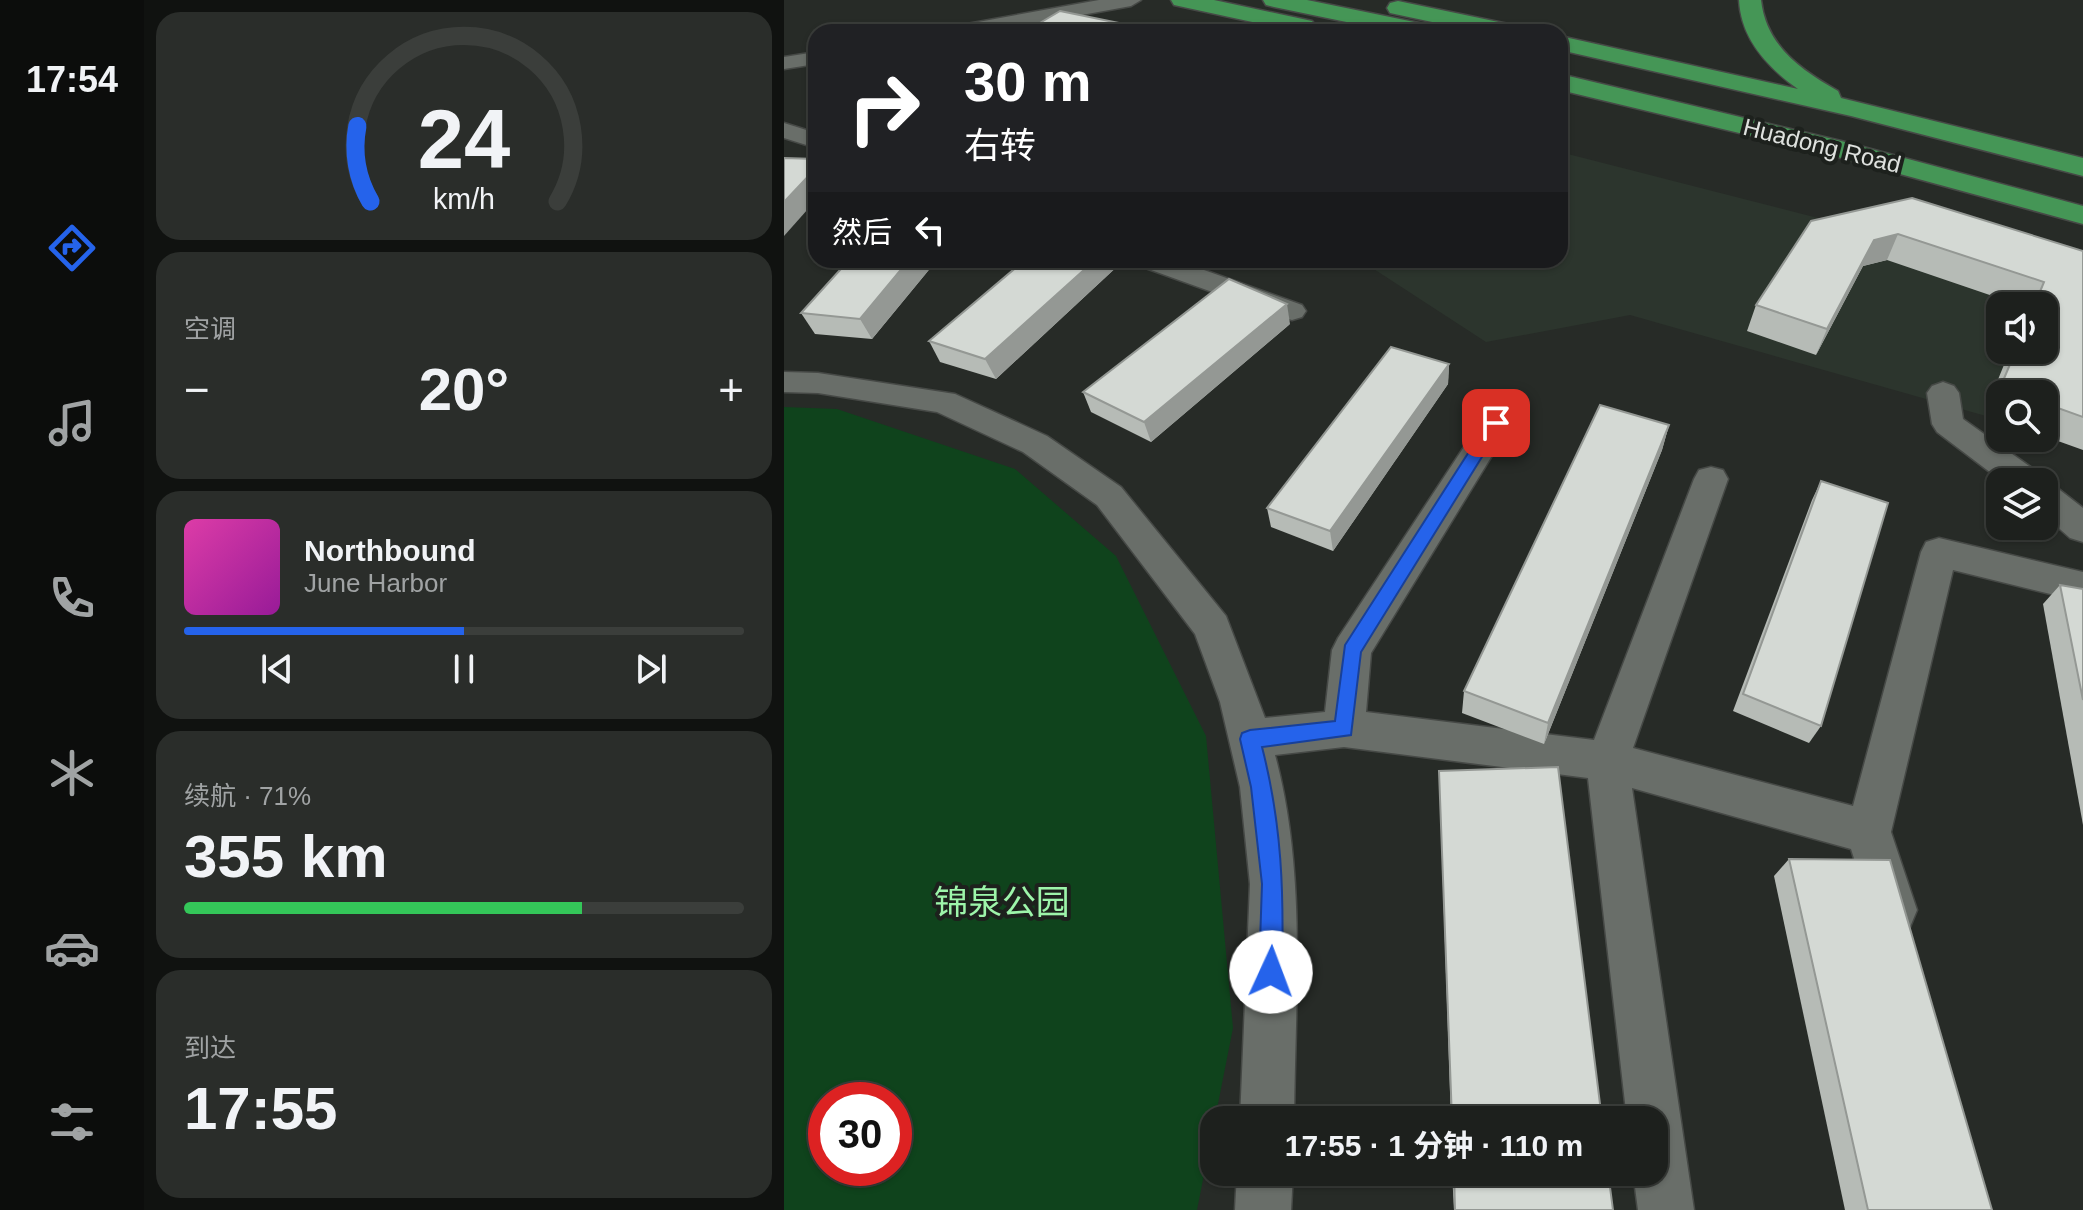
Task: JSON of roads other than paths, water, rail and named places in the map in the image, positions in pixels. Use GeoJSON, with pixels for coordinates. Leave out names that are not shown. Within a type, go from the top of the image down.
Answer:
{"type":"FeatureCollection","features":[{"type":"Feature","properties":{"kind":"highway"},"geometry":{"type":"LineString","coordinates":[[1182,0],[1293,24]]}},
{"type":"Feature","properties":{"kind":"highway"},"geometry":{"type":"LineString","coordinates":[[1274,0],[1390,24]]}},
{"type":"Feature","properties":{"kind":"highway"},"geometry":{"type":"LineString","coordinates":[[1361,0],[1475,24]]}},
{"type":"Feature","properties":{"kind":"highway"},"geometry":{"type":"LineString","coordinates":[[1750,0],[1752,21],[1758,36],[1774,54],[1816,89],[1853,109]]}},
{"type":"Feature","properties":{"kind":"highway","name":"Huadong Road"},"geometry":{"type":"LineString","coordinates":[[1568,45],[1853,109],[2083,167]]}},
{"type":"Feature","properties":{"kind":"highway"},"geometry":{"type":"LineString","coordinates":[[1568,63],[1843,127],[2083,189]]}},
{"type":"Feature","properties":{"kind":"highway","name":"Huadong Road"},"geometry":{"type":"LineString","coordinates":[[1568,84],[1831,147],[2083,215]]}},
{"type":"Feature","properties":{"kind":"street"},"geometry":{"type":"LineString","coordinates":[[1000,24],[1131,0]]}},
{"type":"Feature","properties":{"kind":"street"},"geometry":{"type":"LineString","coordinates":[[784,63],[808,59]]}},
{"type":"Feature","properties":{"kind":"street"},"geometry":{"type":"LineString","coordinates":[[784,130],[808,138]]}},
{"type":"Feature","properties":{"kind":"street"},"geometry":{"type":"LineString","coordinates":[[1172,268],[1292,311]]}},
{"type":"Feature","properties":{"kind":"street"},"geometry":{"type":"LineString","coordinates":[[784,382],[818,383],[944,402],[1035,444],[1109,496],[1212,627],[1240,702],[1262,787],[1273,884],[1267,1106]]}},
{"type":"Feature","properties":{"kind":"street"},"geometry":{"type":"LineString","coordinates":[[1943,393],[1948,424],[2008,468]]}},
{"type":"Feature","properties":{"kind":"street"},"geometry":{"type":"LineString","coordinates":[[1344,728],[1352,650],[1496,423]]}},
{"type":"Feature","properties":{"kind":"street"},"geometry":{"type":"LineString","coordinates":[[1652,1106],[1607,761],[1711,479]]}},
{"type":"Feature","properties":{"kind":"street"},"geometry":{"type":"LineString","coordinates":[[2058,507],[2083,528]]}},
{"type":"Feature","properties":{"kind":"street"},"geometry":{"type":"LineString","coordinates":[[1907,953],[1869,832],[1939,552],[2083,587]]}},
{"type":"Feature","properties":{"kind":"street"},"geometry":{"type":"LineString","coordinates":[[1250,739],[1344,728],[1607,761],[1869,832]]}},
{"type":"Feature","properties":{"kind":"street"},"geometry":{"type":"LineString","coordinates":[[1263,1210],[1264,1186]]}},
{"type":"Feature","properties":{"kind":"street"},"geometry":{"type":"LineString","coordinates":[[1663,1186],[1666,1210]]}},
{"type":"Feature","properties":{"kind":"park label","name":"锦泉公园"},"geometry":{"type":"Point","coordinates":[1002,902]}}]}
